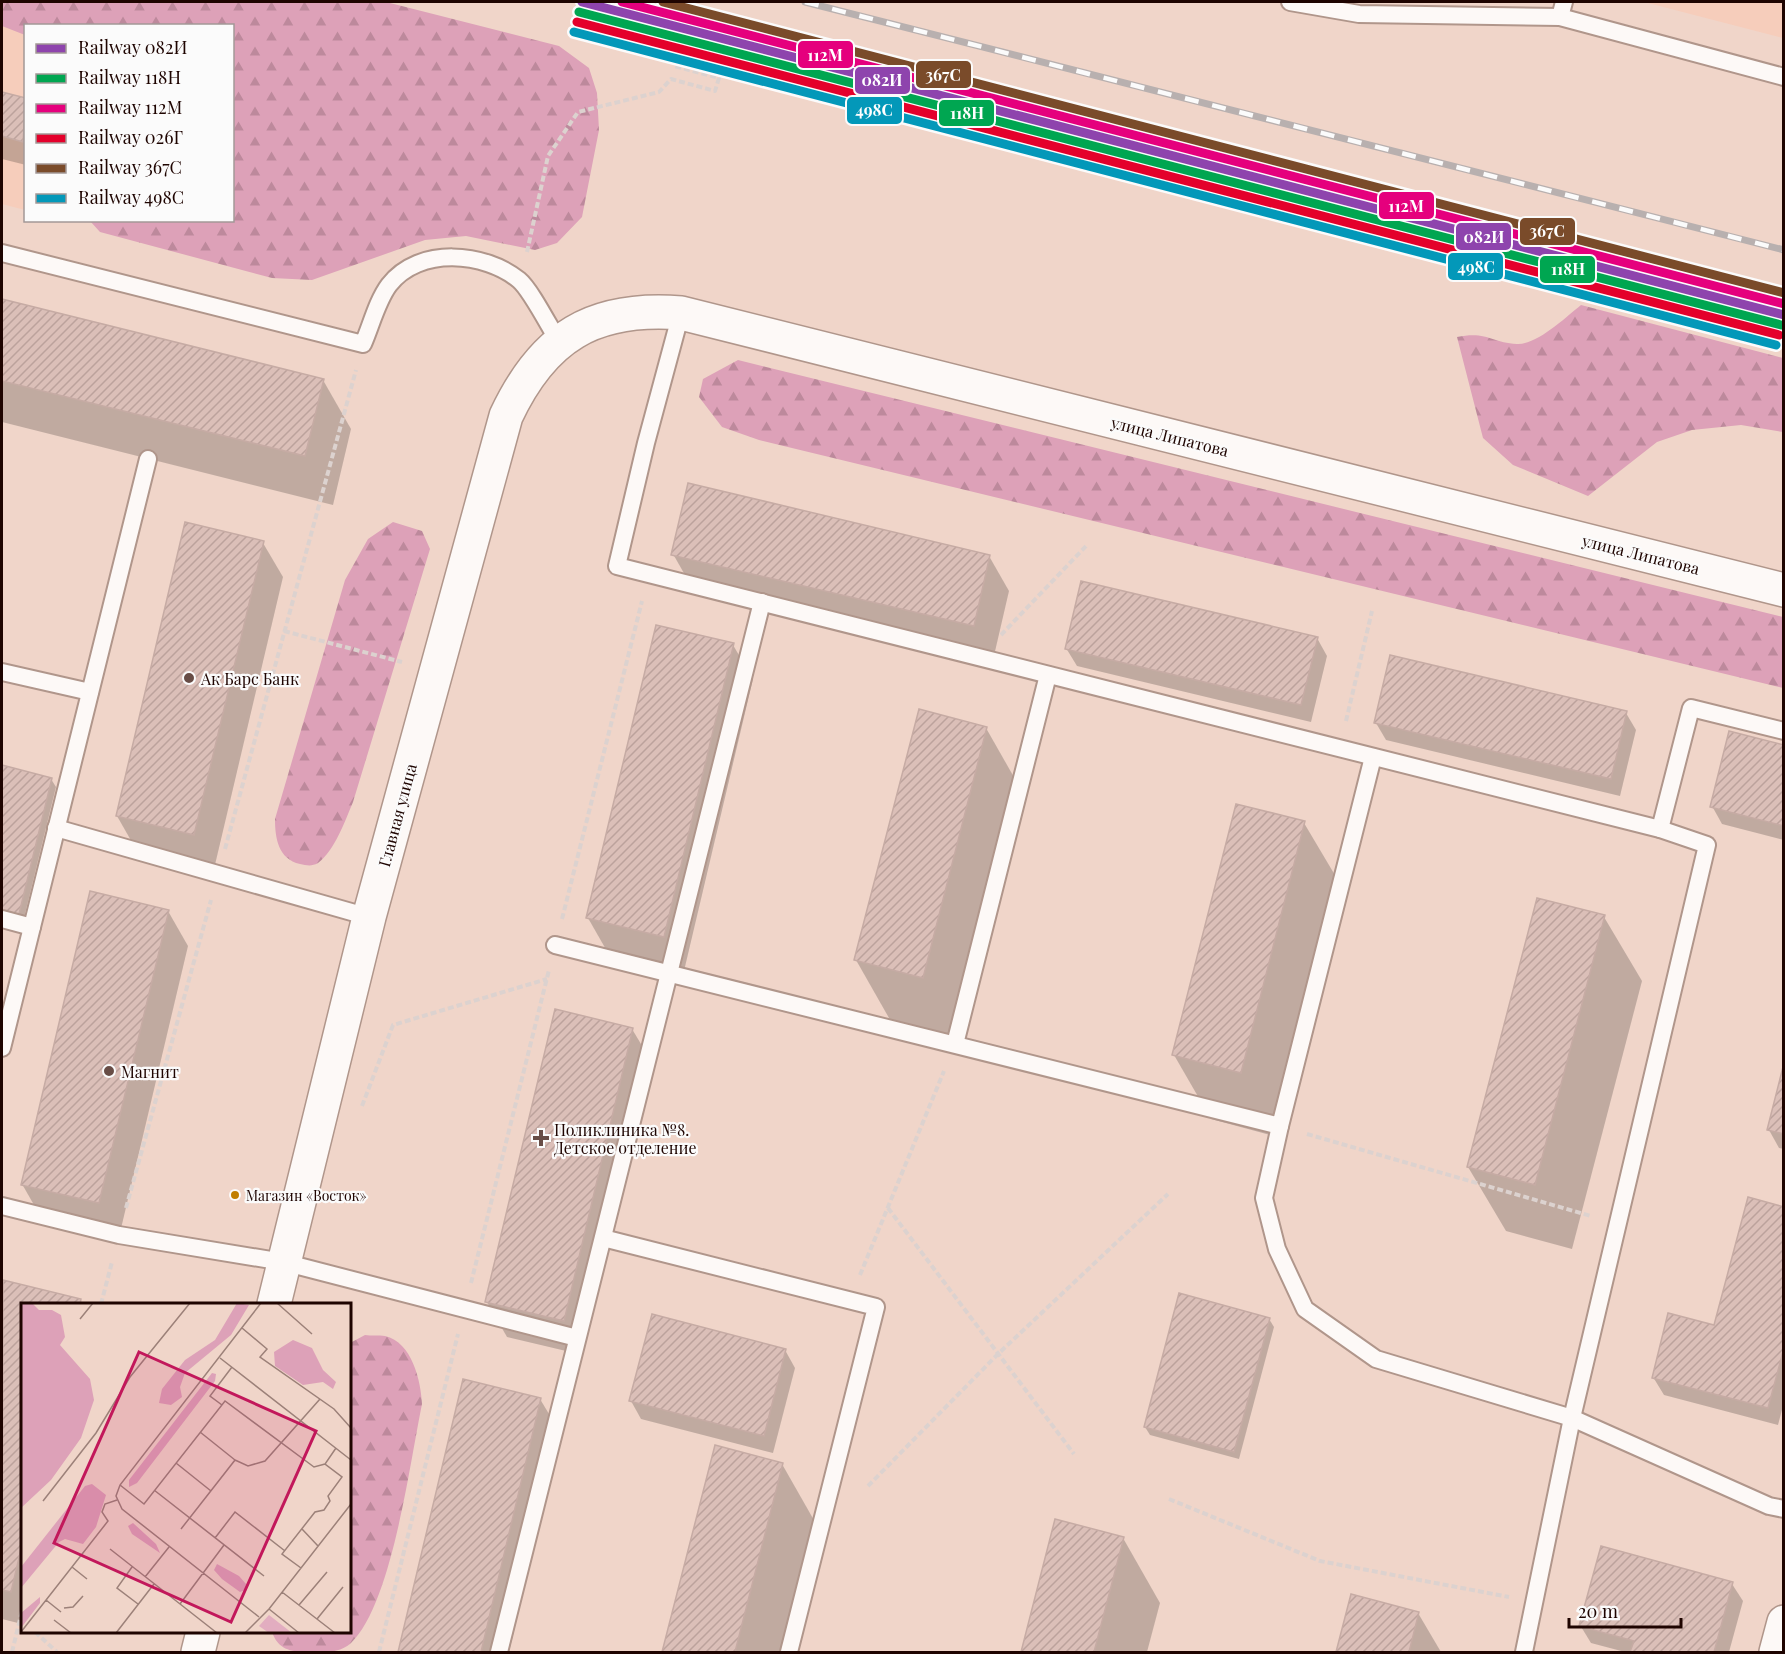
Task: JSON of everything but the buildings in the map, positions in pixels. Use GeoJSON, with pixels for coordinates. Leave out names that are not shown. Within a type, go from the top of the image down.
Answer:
{"type":"FeatureCollection","features":[{"type":"Feature","properties":{"kind":"street","name":"улица Липатова"},"geometry":{"type":"LineString","coordinates":[[559,342],[586,325],[614,315],[650,311],[681,314],[1784,590]]}},
{"type":"Feature","properties":{"kind":"street","name":"Главная улица"},"geometry":{"type":"LineString","coordinates":[[274,1303],[369,917],[506,416],[521,384],[538,361],[559,342]]}},
{"type":"Feature","properties":{"kind":"street"},"geometry":{"type":"LineString","coordinates":[[1776,1653],[1784,1622]]}},
{"type":"Feature","properties":{"kind":"street"},"geometry":{"type":"LineString","coordinates":[[198,1653],[203,1633]]}},
{"type":"Feature","properties":{"kind":"lane"},"geometry":{"type":"LineString","coordinates":[[1290,2],[1359,14],[1562,9],[1784,77]]}},
{"type":"Feature","properties":{"kind":"lane"},"geometry":{"type":"LineString","coordinates":[[2,253],[363,344],[389,285],[412,267],[448,257],[485,261],[520,281],[559,342]]}},
{"type":"Feature","properties":{"kind":"lane"},"geometry":{"type":"LineString","coordinates":[[681,314],[646,443],[617,566],[1660,829],[1707,845],[1572,1418],[1524,1653]]}},
{"type":"Feature","properties":{"kind":"lane"},"geometry":{"type":"LineString","coordinates":[[2,1048],[148,459]]}},
{"type":"Feature","properties":{"kind":"lane"},"geometry":{"type":"LineString","coordinates":[[499,1653],[762,602]]}},
{"type":"Feature","properties":{"kind":"lane"},"geometry":{"type":"LineString","coordinates":[[2,672],[90,692]]}},
{"type":"Feature","properties":{"kind":"lane"},"geometry":{"type":"LineString","coordinates":[[955,1044],[1048,675]]}},
{"type":"Feature","properties":{"kind":"lane"},"geometry":{"type":"LineString","coordinates":[[1660,829],[1691,708],[1784,731]]}},
{"type":"Feature","properties":{"kind":"lane"},"geometry":{"type":"LineString","coordinates":[[1373,757],[1264,1198],[1277,1249],[1305,1309],[1376,1359],[1572,1418],[1769,1506],[1784,1509]]}},
{"type":"Feature","properties":{"kind":"lane"},"geometry":{"type":"LineString","coordinates":[[56,828],[369,917]]}},
{"type":"Feature","properties":{"kind":"lane"},"geometry":{"type":"LineString","coordinates":[[2,919],[32,927]]}},
{"type":"Feature","properties":{"kind":"lane"},"geometry":{"type":"LineString","coordinates":[[555,945],[1280,1126]]}},
{"type":"Feature","properties":{"kind":"lane"},"geometry":{"type":"LineString","coordinates":[[2,1206],[119,1235],[283,1262],[577,1338]]}},
{"type":"Feature","properties":{"kind":"lane"},"geometry":{"type":"LineString","coordinates":[[603,1238],[876,1307],[789,1653]]}},
{"type":"Feature","properties":{"kind":"path"},"geometry":{"type":"LineString","coordinates":[[520,281],[548,156],[578,112],[659,93],[671,79],[716,91],[719,78],[674,66],[690,2]]}},
{"type":"Feature","properties":{"kind":"path"},"geometry":{"type":"LineString","coordinates":[[102,1303],[363,344]]}},
{"type":"Feature","properties":{"kind":"path"},"geometry":{"type":"LineString","coordinates":[[980,657],[1088,544]]}},
{"type":"Feature","properties":{"kind":"path"},"geometry":{"type":"LineString","coordinates":[[379,1653],[649,574]]}},
{"type":"Feature","properties":{"kind":"path"},"geometry":{"type":"LineString","coordinates":[[1340,748],[1371,611]]}},
{"type":"Feature","properties":{"kind":"path"},"geometry":{"type":"LineString","coordinates":[[284,632],[436,671]]}},
{"type":"Feature","properties":{"kind":"path"},"geometry":{"type":"LineString","coordinates":[[359,1115],[393,1025],[547,979]]}},
{"type":"Feature","properties":{"kind":"path"},"geometry":{"type":"LineString","coordinates":[[850,1300],[955,1044]]}},
{"type":"Feature","properties":{"kind":"path"},"geometry":{"type":"LineString","coordinates":[[1280,1126],[1618,1224]]}},
{"type":"Feature","properties":{"kind":"path"},"geometry":{"type":"LineString","coordinates":[[868,1486],[998,1354],[1168,1194]]}},
{"type":"Feature","properties":{"kind":"path"},"geometry":{"type":"LineString","coordinates":[[888,1208],[1074,1454]]}},
{"type":"Feature","properties":{"kind":"path"},"geometry":{"type":"LineString","coordinates":[[1169,1499],[1320,1561],[1534,1601]]}},
{"type":"Feature","properties":{"kind":"path"},"geometry":{"type":"LineString","coordinates":[[12,1653],[21,1622]]}},
{"type":"Feature","properties":{"kind":"path"},"geometry":{"type":"LineString","coordinates":[[36,1633],[57,1653]]}},
{"type":"Feature","properties":{"kind":"shaded area"},"geometry":{"type":"Polygon","coordinates":[[[2,2],[24,24],[24,210],[2,204],[2,2]]]}},
{"type":"Feature","properties":{"kind":"shaded area"},"geometry":{"type":"Polygon","coordinates":[[[1644,2],[1783,2],[1783,38],[1644,2]]]}},
{"type":"Feature","properties":{"kind":"green space"},"geometry":{"type":"Polygon","coordinates":[[[2,2],[386,2],[559,46],[589,68],[597,93],[599,130],[582,217],[557,243],[535,250],[466,236],[425,240],[312,280],[272,278],[100,232],[91,222],[234,222],[234,24],[24,24],[24,35],[2,26],[2,2]]]}},
{"type":"Feature","properties":{"kind":"green space"},"geometry":{"type":"Polygon","coordinates":[[[1581,305],[1783,358],[1783,432],[1741,425],[1692,430],[1657,442],[1588,496],[1513,465],[1483,438],[1457,337],[1476,335],[1508,343],[1525,343],[1551,329],[1581,305]]]}},
{"type":"Feature","properties":{"kind":"green space"},"geometry":{"type":"Polygon","coordinates":[[[738,360],[1783,617],[1783,688],[759,440],[722,427],[699,397],[703,379],[738,360]]]}},
{"type":"Feature","properties":{"kind":"green space"},"geometry":{"type":"Polygon","coordinates":[[[393,522],[422,531],[430,549],[347,818],[330,851],[318,863],[300,864],[282,853],[277,840],[275,819],[345,580],[368,539],[393,522]]]}},
{"type":"Feature","properties":{"kind":"green space"},"geometry":{"type":"Polygon","coordinates":[[[365,1335],[385,1336],[402,1346],[417,1374],[422,1404],[405,1495],[388,1566],[378,1597],[365,1624],[346,1647],[330,1652],[301,1652],[281,1646],[272,1633],[351,1633],[351,1342],[365,1335]]]}},
{"type":"Feature","properties":{"kind":"railway"},"geometry":{"type":"LineString","coordinates":[[805,2],[1784,250]]}},
{"type":"Feature","properties":{"kind":"rail line","name":"082И"},"geometry":{"type":"LineString","coordinates":[[582,2],[1784,315]]}},
{"type":"Feature","properties":{"kind":"rail line","name":"112М"},"geometry":{"type":"LineString","coordinates":[[622,2],[1784,304]]}},
{"type":"Feature","properties":{"kind":"rail line","name":"367С"},"geometry":{"type":"LineString","coordinates":[[663,2],[1784,293]]}},
{"type":"Feature","properties":{"kind":"rail line","name":"118Н"},"geometry":{"type":"LineString","coordinates":[[579,12],[1781,325]]}},
{"type":"Feature","properties":{"kind":"rail line","name":"026Г"},"geometry":{"type":"LineString","coordinates":[[577,22],[1779,335]]}},
{"type":"Feature","properties":{"kind":"rail line","name":"498С"},"geometry":{"type":"LineString","coordinates":[[574,32],[1776,345]]}},
{"type":"Feature","properties":{"kind":"place","name":"Ак Барс Банк"},"geometry":{"type":"Point","coordinates":[189,678]}},
{"type":"Feature","properties":{"kind":"place","name":"Магнит"},"geometry":{"type":"Point","coordinates":[109,1071]}},
{"type":"Feature","properties":{"kind":"place","name":"Поликлиника №8. Детское отделение"},"geometry":{"type":"Point","coordinates":[541,1138]}},
{"type":"Feature","properties":{"kind":"place","name":"Магазин «Восток»"},"geometry":{"type":"Point","coordinates":[235,1195]}}]}
